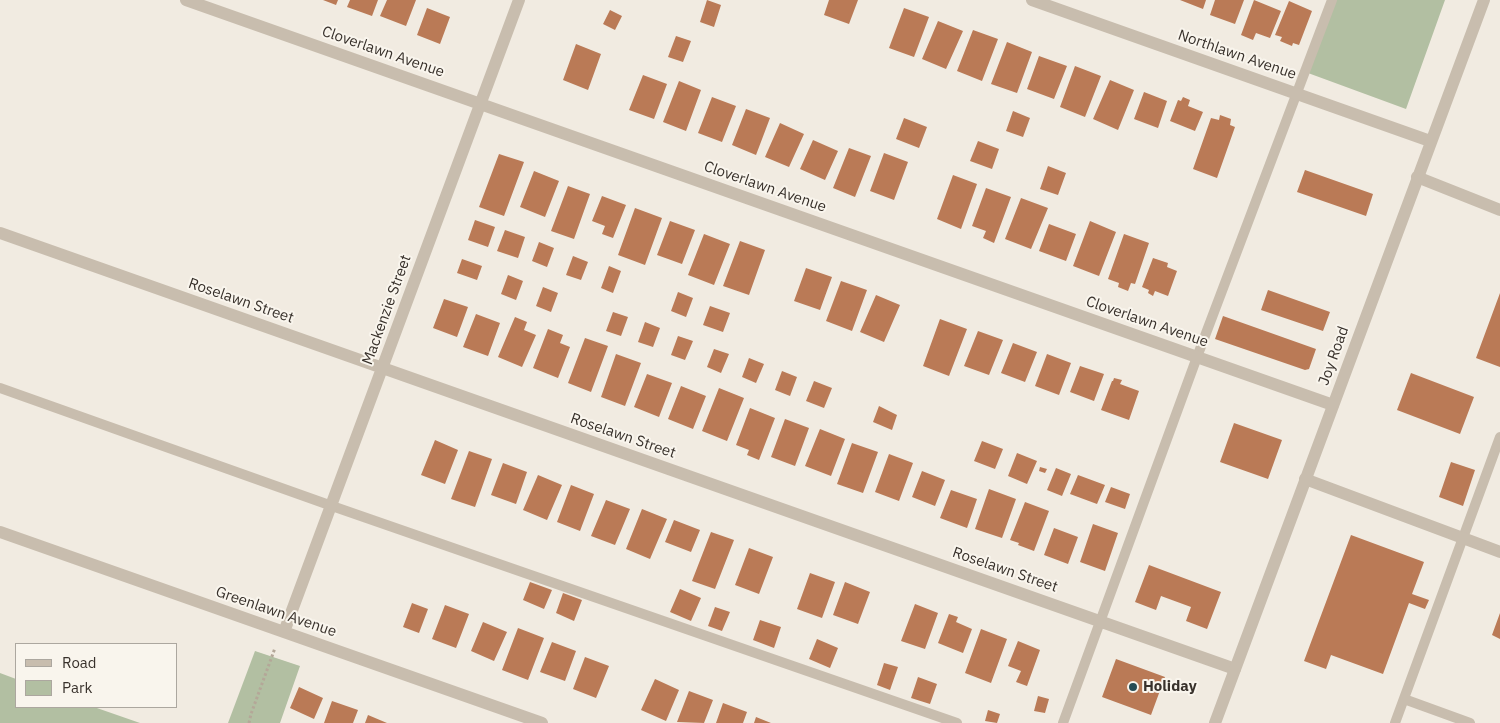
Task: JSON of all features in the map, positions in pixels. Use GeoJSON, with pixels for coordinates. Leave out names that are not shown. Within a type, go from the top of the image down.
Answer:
{"type":"FeatureCollection","features":[{"type":"Feature","properties":{"kind":"street","name":"Cloverlawn Avenue"},"geometry":{"type":"LineString","coordinates":[[186,0],[1333,404]]}},
{"type":"Feature","properties":{"kind":"street","name":"Mackenzie Street"},"geometry":{"type":"LineString","coordinates":[[283,631],[332,506],[520,0]]}},
{"type":"Feature","properties":{"kind":"street","name":"Northlawn Avenue"},"geometry":{"type":"LineString","coordinates":[[1032,0],[1430,141]]}},
{"type":"Feature","properties":{"kind":"street","name":"Joy Road"},"geometry":{"type":"LineString","coordinates":[[1215,723],[1484,0]]}},
{"type":"Feature","properties":{"kind":"street"},"geometry":{"type":"LineString","coordinates":[[1417,177],[1500,210]]}},
{"type":"Feature","properties":{"kind":"street","name":"Roselawn Street"},"geometry":{"type":"LineString","coordinates":[[0,233],[1235,669]]}},
{"type":"Feature","properties":{"kind":"street"},"geometry":{"type":"LineString","coordinates":[[1305,479],[1500,552]]}},
{"type":"Feature","properties":{"kind":"street","name":"Greenlawn Avenue"},"geometry":{"type":"LineString","coordinates":[[0,532],[542,723]]}},
{"type":"Feature","properties":{"kind":"lane"},"geometry":{"type":"LineString","coordinates":[[1063,723],[1197,357],[1332,0]]}},
{"type":"Feature","properties":{"kind":"lane"},"geometry":{"type":"LineString","coordinates":[[0,388],[332,506],[957,723]]}},
{"type":"Feature","properties":{"kind":"lane"},"geometry":{"type":"LineString","coordinates":[[1395,723],[1500,437]]}},
{"type":"Feature","properties":{"kind":"lane"},"geometry":{"type":"LineString","coordinates":[[1404,699],[1470,723]]}},
{"type":"Feature","properties":{"kind":"path"},"geometry":{"type":"LineString","coordinates":[[249,723],[250,714],[283,631]]}},
{"type":"Feature","properties":{"kind":"green space"},"geometry":{"type":"Polygon","coordinates":[[[1335,0],[1445,0],[1406,109],[1308,73],[1335,0]]]}},
{"type":"Feature","properties":{"kind":"green space"},"geometry":{"type":"Polygon","coordinates":[[[255,651],[300,666],[280,723],[228,723],[255,651]]]}},
{"type":"Feature","properties":{"kind":"green space"},"geometry":{"type":"Polygon","coordinates":[[[0,673],[15,679],[15,708],[97,708],[140,723],[0,723],[0,673]]]}},
{"type":"Feature","properties":{"kind":"building"},"geometry":{"type":"Polygon","coordinates":[[[323,0],[338,0],[336,5],[323,0]]]}},
{"type":"Feature","properties":{"kind":"building"},"geometry":{"type":"Polygon","coordinates":[[[350,0],[378,0],[372,16],[347,7],[350,0]]]}},
{"type":"Feature","properties":{"kind":"building"},"geometry":{"type":"Polygon","coordinates":[[[387,0],[416,0],[406,26],[380,16],[387,0]]]}},
{"type":"Feature","properties":{"kind":"building"},"geometry":{"type":"Polygon","coordinates":[[[707,0],[721,5],[714,27],[700,22],[707,0]]]}},
{"type":"Feature","properties":{"kind":"building"},"geometry":{"type":"Polygon","coordinates":[[[829,0],[858,0],[849,24],[824,15],[829,0]]]}},
{"type":"Feature","properties":{"kind":"building"},"geometry":{"type":"Polygon","coordinates":[[[1180,0],[1206,0],[1203,9],[1180,0]]]}},
{"type":"Feature","properties":{"kind":"building"},"geometry":{"type":"Polygon","coordinates":[[[1215,0],[1244,0],[1235,24],[1210,15],[1215,0]]]}},
{"type":"Feature","properties":{"kind":"building"},"geometry":{"type":"Polygon","coordinates":[[[1254,0],[1281,11],[1270,38],[1256,33],[1253,40],[1241,35],[1254,0]]]}},
{"type":"Feature","properties":{"kind":"building"},"geometry":{"type":"Polygon","coordinates":[[[1289,1],[1312,11],[1299,45],[1293,43],[1292,46],[1280,41],[1282,37],[1275,35],[1289,1]]]}},
{"type":"Feature","properties":{"kind":"building"},"geometry":{"type":"Polygon","coordinates":[[[427,8],[450,17],[440,44],[417,35],[427,8]]]}},
{"type":"Feature","properties":{"kind":"building"},"geometry":{"type":"Polygon","coordinates":[[[904,8],[929,17],[914,57],[889,48],[904,8]]]}},
{"type":"Feature","properties":{"kind":"building"},"geometry":{"type":"Polygon","coordinates":[[[610,10],[622,16],[615,30],[603,24],[610,10]]]}},
{"type":"Feature","properties":{"kind":"building"},"geometry":{"type":"Polygon","coordinates":[[[938,21],[963,31],[946,69],[922,59],[938,21]]]}},
{"type":"Feature","properties":{"kind":"building"},"geometry":{"type":"Polygon","coordinates":[[[973,30],[998,39],[982,81],[957,71],[973,30]]]}},
{"type":"Feature","properties":{"kind":"building"},"geometry":{"type":"Polygon","coordinates":[[[676,36],[691,41],[683,62],[668,57],[676,36]]]}},
{"type":"Feature","properties":{"kind":"building"},"geometry":{"type":"Polygon","coordinates":[[[1007,42],[1032,52],[1017,93],[991,84],[1007,42]]]}},
{"type":"Feature","properties":{"kind":"building"},"geometry":{"type":"Polygon","coordinates":[[[576,44],[601,54],[588,90],[563,80],[576,44]]]}},
{"type":"Feature","properties":{"kind":"building"},"geometry":{"type":"Polygon","coordinates":[[[1039,56],[1067,66],[1054,99],[1027,89],[1039,56]]]}},
{"type":"Feature","properties":{"kind":"building"},"geometry":{"type":"Polygon","coordinates":[[[1075,66],[1101,76],[1085,117],[1060,107],[1075,66]]]}},
{"type":"Feature","properties":{"kind":"building"},"geometry":{"type":"Polygon","coordinates":[[[643,75],[667,84],[654,119],[629,110],[643,75]]]}},
{"type":"Feature","properties":{"kind":"building"},"geometry":{"type":"Polygon","coordinates":[[[1110,80],[1134,90],[1118,130],[1093,119],[1110,80]]]}},
{"type":"Feature","properties":{"kind":"building"},"geometry":{"type":"Polygon","coordinates":[[[679,81],[701,90],[686,131],[663,122],[679,81]]]}},
{"type":"Feature","properties":{"kind":"building"},"geometry":{"type":"Polygon","coordinates":[[[1144,92],[1167,101],[1158,128],[1134,119],[1144,92]]]}},
{"type":"Feature","properties":{"kind":"building"},"geometry":{"type":"Polygon","coordinates":[[[712,97],[736,106],[722,142],[698,133],[712,97]]]}},
{"type":"Feature","properties":{"kind":"building"},"geometry":{"type":"Polygon","coordinates":[[[1183,97],[1190,100],[1188,106],[1203,112],[1195,131],[1170,121],[1178,100],[1181,101],[1183,97]]]}},
{"type":"Feature","properties":{"kind":"building"},"geometry":{"type":"Polygon","coordinates":[[[746,109],[770,118],[756,155],[732,145],[746,109]]]}},
{"type":"Feature","properties":{"kind":"building"},"geometry":{"type":"Polygon","coordinates":[[[1013,111],[1030,118],[1023,137],[1006,131],[1013,111]]]}},
{"type":"Feature","properties":{"kind":"building"},"geometry":{"type":"Polygon","coordinates":[[[1220,115],[1231,119],[1230,125],[1235,127],[1217,178],[1193,169],[1211,118],[1219,120],[1220,115]]]}},
{"type":"Feature","properties":{"kind":"building"},"geometry":{"type":"Polygon","coordinates":[[[904,118],[927,127],[919,148],[896,139],[904,118]]]}},
{"type":"Feature","properties":{"kind":"building"},"geometry":{"type":"Polygon","coordinates":[[[780,123],[804,134],[789,167],[765,157],[780,123]]]}},
{"type":"Feature","properties":{"kind":"building"},"geometry":{"type":"Polygon","coordinates":[[[813,140],[838,151],[825,180],[800,169],[813,140]]]}},
{"type":"Feature","properties":{"kind":"building"},"geometry":{"type":"Polygon","coordinates":[[[978,141],[999,149],[992,169],[970,161],[978,141]]]}},
{"type":"Feature","properties":{"kind":"building"},"geometry":{"type":"Polygon","coordinates":[[[849,148],[871,156],[855,197],[833,188],[849,148]]]}},
{"type":"Feature","properties":{"kind":"building"},"geometry":{"type":"Polygon","coordinates":[[[884,153],[908,162],[894,200],[870,191],[884,153]]]}},
{"type":"Feature","properties":{"kind":"building"},"geometry":{"type":"Polygon","coordinates":[[[499,154],[524,162],[504,216],[479,207],[499,154]]]}},
{"type":"Feature","properties":{"kind":"building"},"geometry":{"type":"Polygon","coordinates":[[[1048,166],[1066,173],[1058,195],[1040,189],[1048,166]]]}},
{"type":"Feature","properties":{"kind":"building"},"geometry":{"type":"Polygon","coordinates":[[[1305,170],[1373,194],[1366,216],[1297,192],[1305,170]]]}},
{"type":"Feature","properties":{"kind":"building"},"geometry":{"type":"Polygon","coordinates":[[[534,171],[559,181],[545,217],[520,207],[534,171]]]}},
{"type":"Feature","properties":{"kind":"building"},"geometry":{"type":"Polygon","coordinates":[[[953,175],[977,184],[961,229],[937,219],[953,175]]]}},
{"type":"Feature","properties":{"kind":"building"},"geometry":{"type":"Polygon","coordinates":[[[568,186],[590,194],[574,239],[551,231],[568,186]]]}},
{"type":"Feature","properties":{"kind":"building"},"geometry":{"type":"Polygon","coordinates":[[[986,188],[1011,197],[994,243],[983,238],[986,231],[972,226],[986,188]]]}},
{"type":"Feature","properties":{"kind":"building"},"geometry":{"type":"Polygon","coordinates":[[[602,196],[626,205],[613,238],[602,234],[605,226],[592,221],[602,196]]]}},
{"type":"Feature","properties":{"kind":"building"},"geometry":{"type":"Polygon","coordinates":[[[1021,198],[1048,208],[1031,249],[1005,239],[1021,198]]]}},
{"type":"Feature","properties":{"kind":"building"},"geometry":{"type":"Polygon","coordinates":[[[635,208],[662,218],[645,265],[618,255],[635,208]]]}},
{"type":"Feature","properties":{"kind":"building"},"geometry":{"type":"Polygon","coordinates":[[[475,220],[495,227],[488,247],[468,240],[475,220]]]}},
{"type":"Feature","properties":{"kind":"building"},"geometry":{"type":"Polygon","coordinates":[[[670,221],[695,230],[682,264],[657,255],[670,221]]]}},
{"type":"Feature","properties":{"kind":"building"},"geometry":{"type":"Polygon","coordinates":[[[1090,221],[1116,232],[1099,276],[1073,266],[1090,221]]]}},
{"type":"Feature","properties":{"kind":"building"},"geometry":{"type":"Polygon","coordinates":[[[1049,224],[1076,234],[1066,261],[1039,251],[1049,224]]]}},
{"type":"Feature","properties":{"kind":"building"},"geometry":{"type":"Polygon","coordinates":[[[505,230],[525,237],[518,258],[497,251],[505,230]]]}},
{"type":"Feature","properties":{"kind":"building"},"geometry":{"type":"Polygon","coordinates":[[[704,234],[730,244],[714,285],[688,275],[704,234]]]}},
{"type":"Feature","properties":{"kind":"building"},"geometry":{"type":"Polygon","coordinates":[[[1124,234],[1149,243],[1135,284],[1131,283],[1128,291],[1118,287],[1119,283],[1108,279],[1124,234]]]}},
{"type":"Feature","properties":{"kind":"building"},"geometry":{"type":"Polygon","coordinates":[[[740,241],[765,250],[749,295],[723,286],[740,241]]]}},
{"type":"Feature","properties":{"kind":"building"},"geometry":{"type":"Polygon","coordinates":[[[539,242],[554,248],[547,267],[532,261],[539,242]]]}},
{"type":"Feature","properties":{"kind":"building"},"geometry":{"type":"Polygon","coordinates":[[[573,256],[588,262],[581,280],[566,275],[573,256]]]}},
{"type":"Feature","properties":{"kind":"building"},"geometry":{"type":"Polygon","coordinates":[[[1153,258],[1168,263],[1167,267],[1177,271],[1168,296],[1155,291],[1153,296],[1148,293],[1149,290],[1142,287],[1153,258]]]}},
{"type":"Feature","properties":{"kind":"building"},"geometry":{"type":"Polygon","coordinates":[[[462,259],[482,266],[477,280],[457,273],[462,259]]]}},
{"type":"Feature","properties":{"kind":"building"},"geometry":{"type":"Polygon","coordinates":[[[609,266],[621,271],[613,293],[601,288],[609,266]]]}},
{"type":"Feature","properties":{"kind":"building"},"geometry":{"type":"Polygon","coordinates":[[[806,268],[832,277],[820,310],[794,301],[806,268]]]}},
{"type":"Feature","properties":{"kind":"building"},"geometry":{"type":"Polygon","coordinates":[[[508,275],[523,281],[516,300],[501,294],[508,275]]]}},
{"type":"Feature","properties":{"kind":"building"},"geometry":{"type":"Polygon","coordinates":[[[841,281],[867,290],[852,331],[826,321],[841,281]]]}},
{"type":"Feature","properties":{"kind":"building"},"geometry":{"type":"Polygon","coordinates":[[[543,287],[558,293],[551,312],[536,306],[543,287]]]}},
{"type":"Feature","properties":{"kind":"building"},"geometry":{"type":"Polygon","coordinates":[[[1268,290],[1330,312],[1323,331],[1261,310],[1268,290]]]}},
{"type":"Feature","properties":{"kind":"building"},"geometry":{"type":"Polygon","coordinates":[[[678,292],[693,298],[686,317],[671,311],[678,292]]]}},
{"type":"Feature","properties":{"kind":"building"},"geometry":{"type":"Polygon","coordinates":[[[1500,293],[1500,367],[1476,358],[1500,293]]]}},
{"type":"Feature","properties":{"kind":"building"},"geometry":{"type":"Polygon","coordinates":[[[876,295],[900,305],[884,342],[860,332],[876,295]]]}},
{"type":"Feature","properties":{"kind":"building"},"geometry":{"type":"Polygon","coordinates":[[[444,299],[468,307],[457,337],[433,328],[444,299]]]}},
{"type":"Feature","properties":{"kind":"building"},"geometry":{"type":"Polygon","coordinates":[[[710,306],[730,313],[723,332],[703,325],[710,306]]]}},
{"type":"Feature","properties":{"kind":"building"},"geometry":{"type":"Polygon","coordinates":[[[613,312],[628,317],[621,336],[606,331],[613,312]]]}},
{"type":"Feature","properties":{"kind":"building"},"geometry":{"type":"Polygon","coordinates":[[[476,314],[500,323],[488,356],[463,347],[476,314]]]}},
{"type":"Feature","properties":{"kind":"building"},"geometry":{"type":"Polygon","coordinates":[[[1223,316],[1316,349],[1309,369],[1305,370],[1215,339],[1223,316]]]}},
{"type":"Feature","properties":{"kind":"building"},"geometry":{"type":"Polygon","coordinates":[[[515,317],[527,322],[524,330],[536,335],[522,367],[498,357],[515,317]]]}},
{"type":"Feature","properties":{"kind":"building"},"geometry":{"type":"Polygon","coordinates":[[[940,319],[967,329],[949,376],[923,366],[940,319]]]}},
{"type":"Feature","properties":{"kind":"building"},"geometry":{"type":"Polygon","coordinates":[[[645,322],[660,328],[653,347],[638,342],[645,322]]]}},
{"type":"Feature","properties":{"kind":"building"},"geometry":{"type":"Polygon","coordinates":[[[548,329],[563,335],[560,343],[570,347],[558,378],[533,368],[548,329]]]}},
{"type":"Feature","properties":{"kind":"building"},"geometry":{"type":"Polygon","coordinates":[[[978,331],[1003,340],[989,375],[964,366],[978,331]]]}},
{"type":"Feature","properties":{"kind":"building"},"geometry":{"type":"Polygon","coordinates":[[[678,336],[693,341],[685,360],[671,355],[678,336]]]}},
{"type":"Feature","properties":{"kind":"building"},"geometry":{"type":"Polygon","coordinates":[[[585,338],[608,346],[591,392],[568,383],[585,338]]]}},
{"type":"Feature","properties":{"kind":"building"},"geometry":{"type":"Polygon","coordinates":[[[1013,343],[1037,352],[1025,382],[1001,373],[1013,343]]]}},
{"type":"Feature","properties":{"kind":"building"},"geometry":{"type":"Polygon","coordinates":[[[714,349],[729,354],[721,373],[707,367],[714,349]]]}},
{"type":"Feature","properties":{"kind":"building"},"geometry":{"type":"Polygon","coordinates":[[[616,354],[641,363],[625,406],[601,397],[616,354]]]}},
{"type":"Feature","properties":{"kind":"building"},"geometry":{"type":"Polygon","coordinates":[[[1047,354],[1071,363],[1059,395],[1035,386],[1047,354]]]}},
{"type":"Feature","properties":{"kind":"building"},"geometry":{"type":"Polygon","coordinates":[[[749,358],[764,364],[756,383],[742,377],[749,358]]]}},
{"type":"Feature","properties":{"kind":"building"},"geometry":{"type":"Polygon","coordinates":[[[1080,366],[1104,374],[1094,401],[1070,392],[1080,366]]]}},
{"type":"Feature","properties":{"kind":"building"},"geometry":{"type":"Polygon","coordinates":[[[782,371],[797,377],[790,396],[775,390],[782,371]]]}},
{"type":"Feature","properties":{"kind":"building"},"geometry":{"type":"Polygon","coordinates":[[[1411,373],[1474,397],[1460,434],[1397,410],[1411,373]]]}},
{"type":"Feature","properties":{"kind":"building"},"geometry":{"type":"Polygon","coordinates":[[[647,374],[672,383],[659,417],[634,407],[647,374]]]}},
{"type":"Feature","properties":{"kind":"building"},"geometry":{"type":"Polygon","coordinates":[[[1114,378],[1122,380],[1120,384],[1139,391],[1129,420],[1101,410],[1114,378]]]}},
{"type":"Feature","properties":{"kind":"building"},"geometry":{"type":"Polygon","coordinates":[[[814,381],[832,388],[824,408],[806,401],[814,381]]]}},
{"type":"Feature","properties":{"kind":"building"},"geometry":{"type":"Polygon","coordinates":[[[681,386],[706,396],[693,429],[668,419],[681,386]]]}},
{"type":"Feature","properties":{"kind":"building"},"geometry":{"type":"Polygon","coordinates":[[[719,388],[744,398],[727,441],[702,431],[719,388]]]}},
{"type":"Feature","properties":{"kind":"building"},"geometry":{"type":"Polygon","coordinates":[[[879,406],[897,415],[892,430],[873,422],[879,406]]]}},
{"type":"Feature","properties":{"kind":"building"},"geometry":{"type":"Polygon","coordinates":[[[750,408],[775,418],[759,460],[747,455],[749,450],[736,445],[750,408]]]}},
{"type":"Feature","properties":{"kind":"building"},"geometry":{"type":"Polygon","coordinates":[[[785,419],[809,428],[795,466],[771,457],[785,419]]]}},
{"type":"Feature","properties":{"kind":"building"},"geometry":{"type":"Polygon","coordinates":[[[1234,423],[1282,440],[1268,479],[1220,462],[1234,423]]]}},
{"type":"Feature","properties":{"kind":"building"},"geometry":{"type":"Polygon","coordinates":[[[820,429],[845,439],[831,476],[805,466],[820,429]]]}},
{"type":"Feature","properties":{"kind":"building"},"geometry":{"type":"Polygon","coordinates":[[[435,440],[458,450],[445,484],[421,475],[435,440]]]}},
{"type":"Feature","properties":{"kind":"building"},"geometry":{"type":"Polygon","coordinates":[[[982,441],[1003,449],[995,469],[974,461],[982,441]]]}},
{"type":"Feature","properties":{"kind":"building"},"geometry":{"type":"Polygon","coordinates":[[[852,443],[878,452],[863,493],[837,484],[852,443]]]}},
{"type":"Feature","properties":{"kind":"building"},"geometry":{"type":"Polygon","coordinates":[[[469,451],[492,459],[475,507],[451,499],[469,451]]]}},
{"type":"Feature","properties":{"kind":"building"},"geometry":{"type":"Polygon","coordinates":[[[1017,453],[1037,461],[1027,484],[1008,476],[1017,453]]]}},
{"type":"Feature","properties":{"kind":"building"},"geometry":{"type":"Polygon","coordinates":[[[889,454],[913,463],[899,501],[875,492],[889,454]]]}},
{"type":"Feature","properties":{"kind":"building"},"geometry":{"type":"Polygon","coordinates":[[[1451,462],[1475,470],[1463,506],[1439,497],[1451,462]]]}},
{"type":"Feature","properties":{"kind":"building"},"geometry":{"type":"Polygon","coordinates":[[[503,463],[527,472],[516,504],[491,495],[503,463]]]}},
{"type":"Feature","properties":{"kind":"building"},"geometry":{"type":"Polygon","coordinates":[[[1040,467],[1047,469],[1045,473],[1039,471],[1040,467]]]}},
{"type":"Feature","properties":{"kind":"building"},"geometry":{"type":"Polygon","coordinates":[[[1056,468],[1071,474],[1062,496],[1047,490],[1056,468]]]}},
{"type":"Feature","properties":{"kind":"building"},"geometry":{"type":"Polygon","coordinates":[[[922,471],[945,480],[935,506],[912,497],[922,471]]]}},
{"type":"Feature","properties":{"kind":"building"},"geometry":{"type":"Polygon","coordinates":[[[538,475],[562,485],[547,520],[523,510],[538,475]]]}},
{"type":"Feature","properties":{"kind":"building"},"geometry":{"type":"Polygon","coordinates":[[[1078,475],[1105,485],[1097,504],[1070,494],[1078,475]]]}},
{"type":"Feature","properties":{"kind":"building"},"geometry":{"type":"Polygon","coordinates":[[[571,485],[594,494],[580,531],[557,522],[571,485]]]}},
{"type":"Feature","properties":{"kind":"building"},"geometry":{"type":"Polygon","coordinates":[[[1111,487],[1130,494],[1125,509],[1105,502],[1111,487]]]}},
{"type":"Feature","properties":{"kind":"building"},"geometry":{"type":"Polygon","coordinates":[[[989,489],[1016,499],[1002,538],[975,529],[989,489]]]}},
{"type":"Feature","properties":{"kind":"building"},"geometry":{"type":"Polygon","coordinates":[[[951,490],[977,499],[967,528],[940,518],[951,490]]]}},
{"type":"Feature","properties":{"kind":"building"},"geometry":{"type":"Polygon","coordinates":[[[606,500],[630,509],[615,545],[591,536],[606,500]]]}},
{"type":"Feature","properties":{"kind":"building"},"geometry":{"type":"Polygon","coordinates":[[[1025,502],[1049,511],[1034,551],[1010,540],[1025,502]]]}},
{"type":"Feature","properties":{"kind":"building"},"geometry":{"type":"Polygon","coordinates":[[[642,509],[667,519],[650,559],[626,549],[642,509]]]}},
{"type":"Feature","properties":{"kind":"building"},"geometry":{"type":"Polygon","coordinates":[[[674,520],[700,530],[691,552],[665,542],[674,520]]]}},
{"type":"Feature","properties":{"kind":"building"},"geometry":{"type":"Polygon","coordinates":[[[1093,524],[1118,533],[1105,571],[1080,562],[1093,524]]]}},
{"type":"Feature","properties":{"kind":"building"},"geometry":{"type":"Polygon","coordinates":[[[1054,528],[1078,537],[1068,564],[1044,555],[1054,528]]]}},
{"type":"Feature","properties":{"kind":"building"},"geometry":{"type":"Polygon","coordinates":[[[711,532],[734,540],[715,589],[692,581],[711,532]]]}},
{"type":"Feature","properties":{"kind":"building"},"geometry":{"type":"Polygon","coordinates":[[[1351,535],[1424,562],[1412,594],[1429,600],[1425,609],[1409,603],[1383,674],[1331,655],[1326,669],[1304,661],[1351,535]]]}},
{"type":"Feature","properties":{"kind":"building"},"geometry":{"type":"Polygon","coordinates":[[[749,548],[773,557],[759,594],[735,585],[749,548]]]}},
{"type":"Feature","properties":{"kind":"building"},"geometry":{"type":"Polygon","coordinates":[[[1149,565],[1221,592],[1207,629],[1186,621],[1191,607],[1161,596],[1156,610],[1135,602],[1149,565]]]}},
{"type":"Feature","properties":{"kind":"building"},"geometry":{"type":"Polygon","coordinates":[[[810,573],[835,582],[822,618],[797,609],[810,573]]]}},
{"type":"Feature","properties":{"kind":"building"},"geometry":{"type":"Polygon","coordinates":[[[530,582],[552,590],[544,609],[523,600],[530,582]]]}},
{"type":"Feature","properties":{"kind":"building"},"geometry":{"type":"Polygon","coordinates":[[[845,582],[870,592],[858,624],[833,615],[845,582]]]}},
{"type":"Feature","properties":{"kind":"building"},"geometry":{"type":"Polygon","coordinates":[[[680,589],[701,598],[691,621],[670,612],[680,589]]]}},
{"type":"Feature","properties":{"kind":"building"},"geometry":{"type":"Polygon","coordinates":[[[563,593],[582,600],[574,621],[556,613],[563,593]]]}},
{"type":"Feature","properties":{"kind":"building"},"geometry":{"type":"Polygon","coordinates":[[[412,603],[428,609],[419,633],[403,627],[412,603]]]}},
{"type":"Feature","properties":{"kind":"building"},"geometry":{"type":"Polygon","coordinates":[[[915,604],[938,613],[925,649],[901,641],[915,604]]]}},
{"type":"Feature","properties":{"kind":"building"},"geometry":{"type":"Polygon","coordinates":[[[445,605],[469,614],[456,648],[432,639],[445,605]]]}},
{"type":"Feature","properties":{"kind":"building"},"geometry":{"type":"Polygon","coordinates":[[[715,607],[730,612],[722,631],[708,626],[715,607]]]}},
{"type":"Feature","properties":{"kind":"building"},"geometry":{"type":"Polygon","coordinates":[[[1500,613],[1500,639],[1492,635],[1500,613]]]}},
{"type":"Feature","properties":{"kind":"building"},"geometry":{"type":"Polygon","coordinates":[[[949,614],[958,617],[956,622],[972,629],[963,653],[938,643],[949,614]]]}},
{"type":"Feature","properties":{"kind":"building"},"geometry":{"type":"Polygon","coordinates":[[[760,620],[781,627],[774,648],[753,640],[760,620]]]}},
{"type":"Feature","properties":{"kind":"building"},"geometry":{"type":"Polygon","coordinates":[[[483,622],[507,632],[494,661],[471,651],[483,622]]]}},
{"type":"Feature","properties":{"kind":"building"},"geometry":{"type":"Polygon","coordinates":[[[518,628],[544,638],[528,680],[502,670],[518,628]]]}},
{"type":"Feature","properties":{"kind":"building"},"geometry":{"type":"Polygon","coordinates":[[[981,629],[1007,639],[991,683],[965,673],[981,629]]]}},
{"type":"Feature","properties":{"kind":"building"},"geometry":{"type":"Polygon","coordinates":[[[817,639],[838,648],[830,668],[809,659],[817,639]]]}},
{"type":"Feature","properties":{"kind":"building"},"geometry":{"type":"Polygon","coordinates":[[[1018,641],[1040,650],[1027,686],[1016,682],[1021,671],[1008,666],[1018,641]]]}},
{"type":"Feature","properties":{"kind":"building"},"geometry":{"type":"Polygon","coordinates":[[[552,642],[576,651],[565,681],[540,672],[552,642]]]}},
{"type":"Feature","properties":{"kind":"building"},"geometry":{"type":"Polygon","coordinates":[[[585,657],[609,666],[596,698],[573,689],[585,657]]]}},
{"type":"Feature","properties":{"kind":"building"},"geometry":{"type":"Polygon","coordinates":[[[1116,659],[1165,677],[1151,715],[1102,697],[1116,659]]]}},
{"type":"Feature","properties":{"kind":"building"},"geometry":{"type":"Polygon","coordinates":[[[884,663],[898,667],[890,690],[877,685],[884,663]]]}},
{"type":"Feature","properties":{"kind":"building"},"geometry":{"type":"Polygon","coordinates":[[[918,677],[937,684],[930,704],[911,698],[918,677]]]}},
{"type":"Feature","properties":{"kind":"building"},"geometry":{"type":"Polygon","coordinates":[[[655,679],[679,690],[666,721],[641,710],[655,679]]]}},
{"type":"Feature","properties":{"kind":"building"},"geometry":{"type":"Polygon","coordinates":[[[299,687],[323,698],[314,719],[290,708],[299,687]]]}},
{"type":"Feature","properties":{"kind":"building"},"geometry":{"type":"Polygon","coordinates":[[[689,691],[713,700],[704,723],[677,722],[689,691]]]}},
{"type":"Feature","properties":{"kind":"building"},"geometry":{"type":"Polygon","coordinates":[[[1038,696],[1049,699],[1045,713],[1034,711],[1038,696]]]}},
{"type":"Feature","properties":{"kind":"building"},"geometry":{"type":"Polygon","coordinates":[[[332,701],[358,710],[353,723],[324,723],[332,701]]]}},
{"type":"Feature","properties":{"kind":"building"},"geometry":{"type":"Polygon","coordinates":[[[723,703],[747,712],[743,723],[716,723],[723,703]]]}},
{"type":"Feature","properties":{"kind":"building"},"geometry":{"type":"Polygon","coordinates":[[[988,710],[1000,714],[997,723],[985,721],[988,710]]]}},
{"type":"Feature","properties":{"kind":"building"},"geometry":{"type":"Polygon","coordinates":[[[368,715],[387,723],[365,723],[368,715]]]}},
{"type":"Feature","properties":{"kind":"building"},"geometry":{"type":"Polygon","coordinates":[[[756,717],[771,723],[754,723],[756,717]]]}},
{"type":"Feature","properties":{"kind":"place","name":"Holiday"},"geometry":{"type":"Point","coordinates":[1133,687]}}]}
